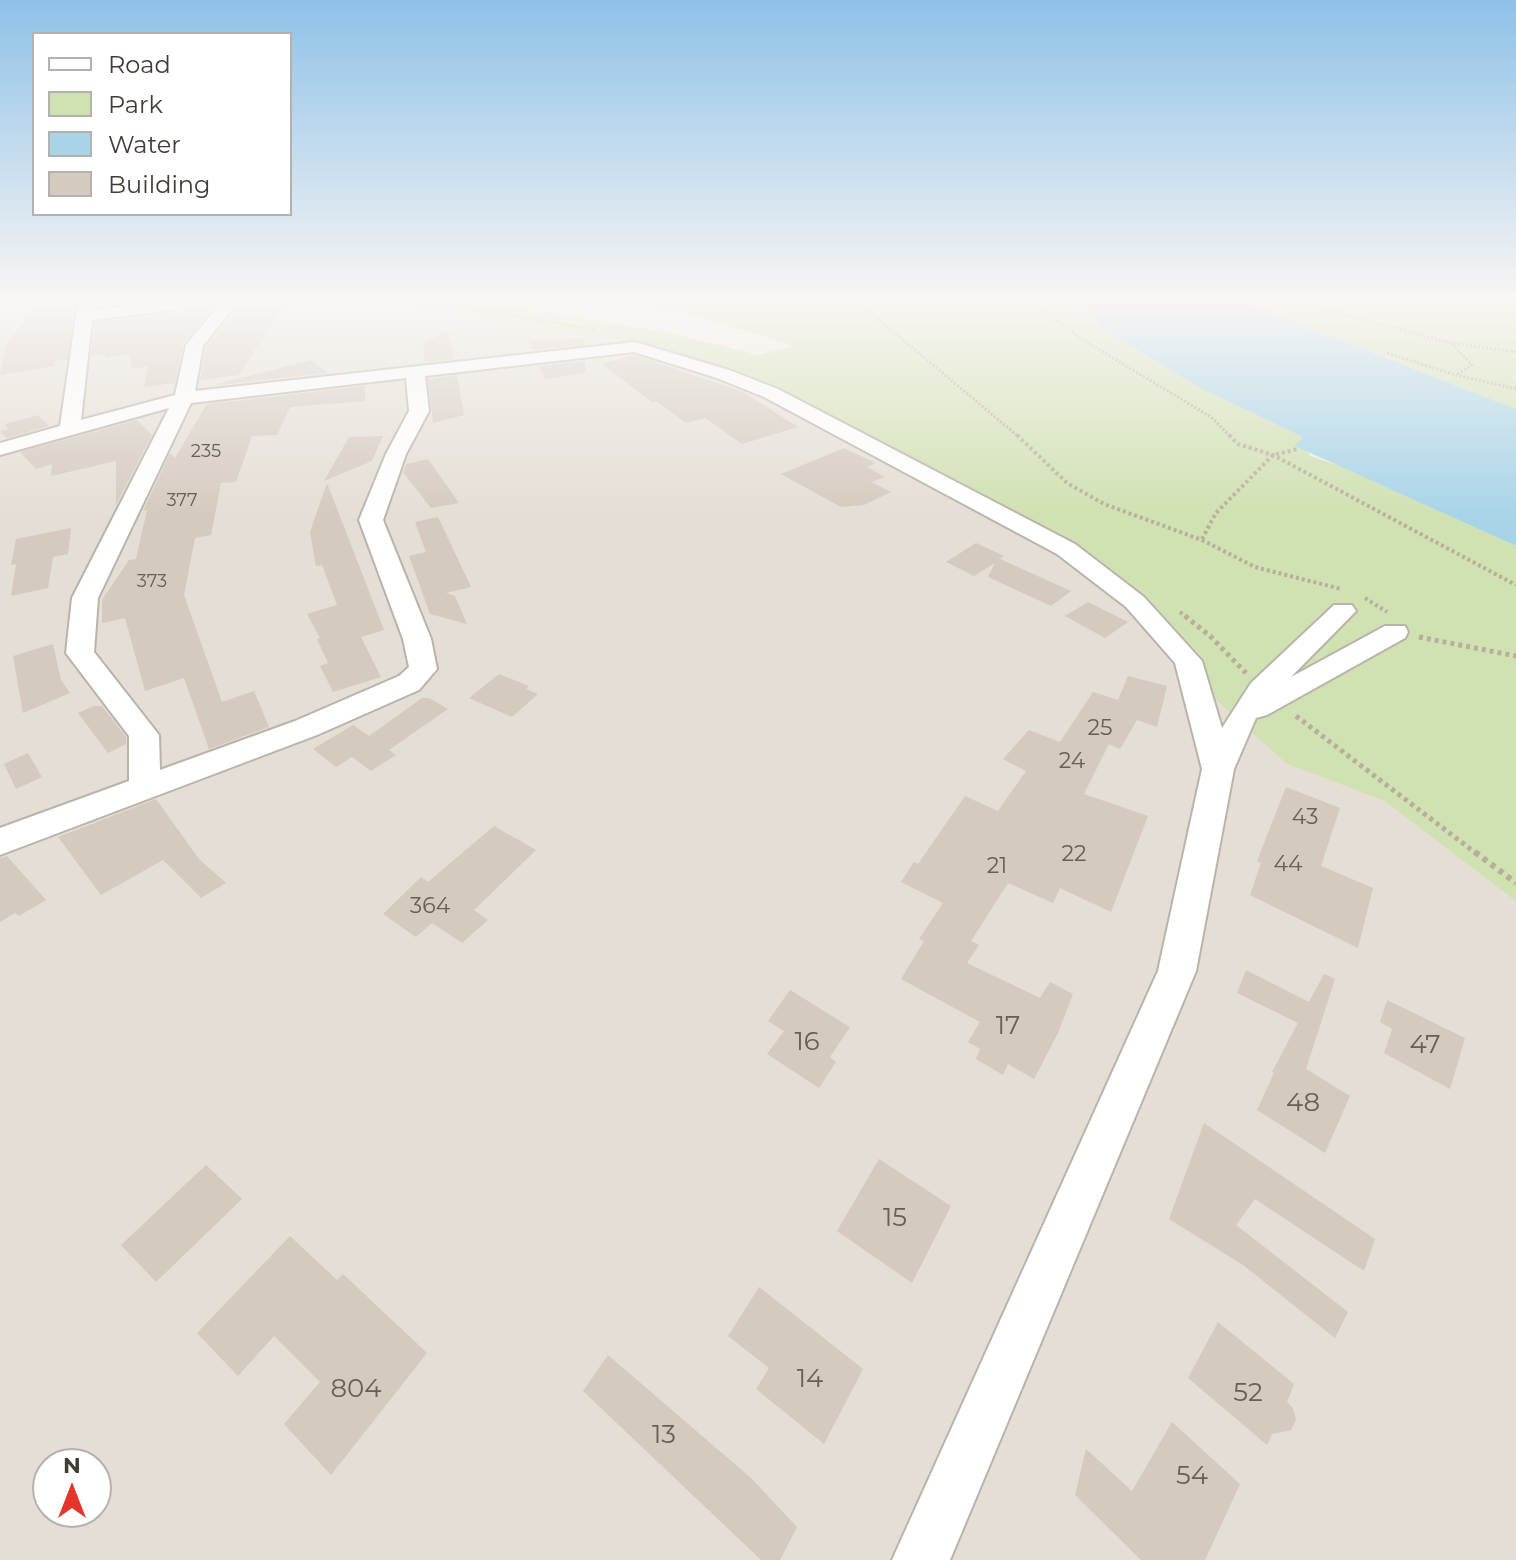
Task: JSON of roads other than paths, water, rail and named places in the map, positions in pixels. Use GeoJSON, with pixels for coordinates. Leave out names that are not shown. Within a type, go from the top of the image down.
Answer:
{"type":"FeatureCollection","features":[{"type":"Feature","properties":{"kind":"street"},"geometry":{"type":"LineString","coordinates":[[70,428],[78,371]]}},
{"type":"Feature","properties":{"kind":"street"},"geometry":{"type":"LineString","coordinates":[[145,787],[144,735],[80,653],[85,598],[184,398],[190,371]]}},
{"type":"Feature","properties":{"kind":"street"},"geometry":{"type":"LineString","coordinates":[[0,449],[184,398],[426,371]]}},
{"type":"Feature","properties":{"kind":"street"},"geometry":{"type":"LineString","coordinates":[[713,371],[771,393],[1066,549],[1135,602],[1188,661],[1218,769]]}},
{"type":"Feature","properties":{"kind":"street"},"geometry":{"type":"LineString","coordinates":[[0,842],[306,728],[409,683],[423,669],[417,639],[371,520],[396,454],[419,411],[415,372]]}},
{"type":"Feature","properties":{"kind":"street"},"geometry":{"type":"LineString","coordinates":[[921,1560],[1177,971],[1218,769],[1243,714],[1261,690],[1349,599]]}},
{"type":"Feature","properties":{"kind":"street"},"geometry":{"type":"LineString","coordinates":[[1243,714],[1395,632]]}},
{"type":"Feature","properties":{"kind":"water"},"geometry":{"type":"Polygon","coordinates":[[[1171,371],[1419,371],[1516,409],[1516,546],[1295,446],[1303,437],[1196,386],[1171,371]]]}}]}
